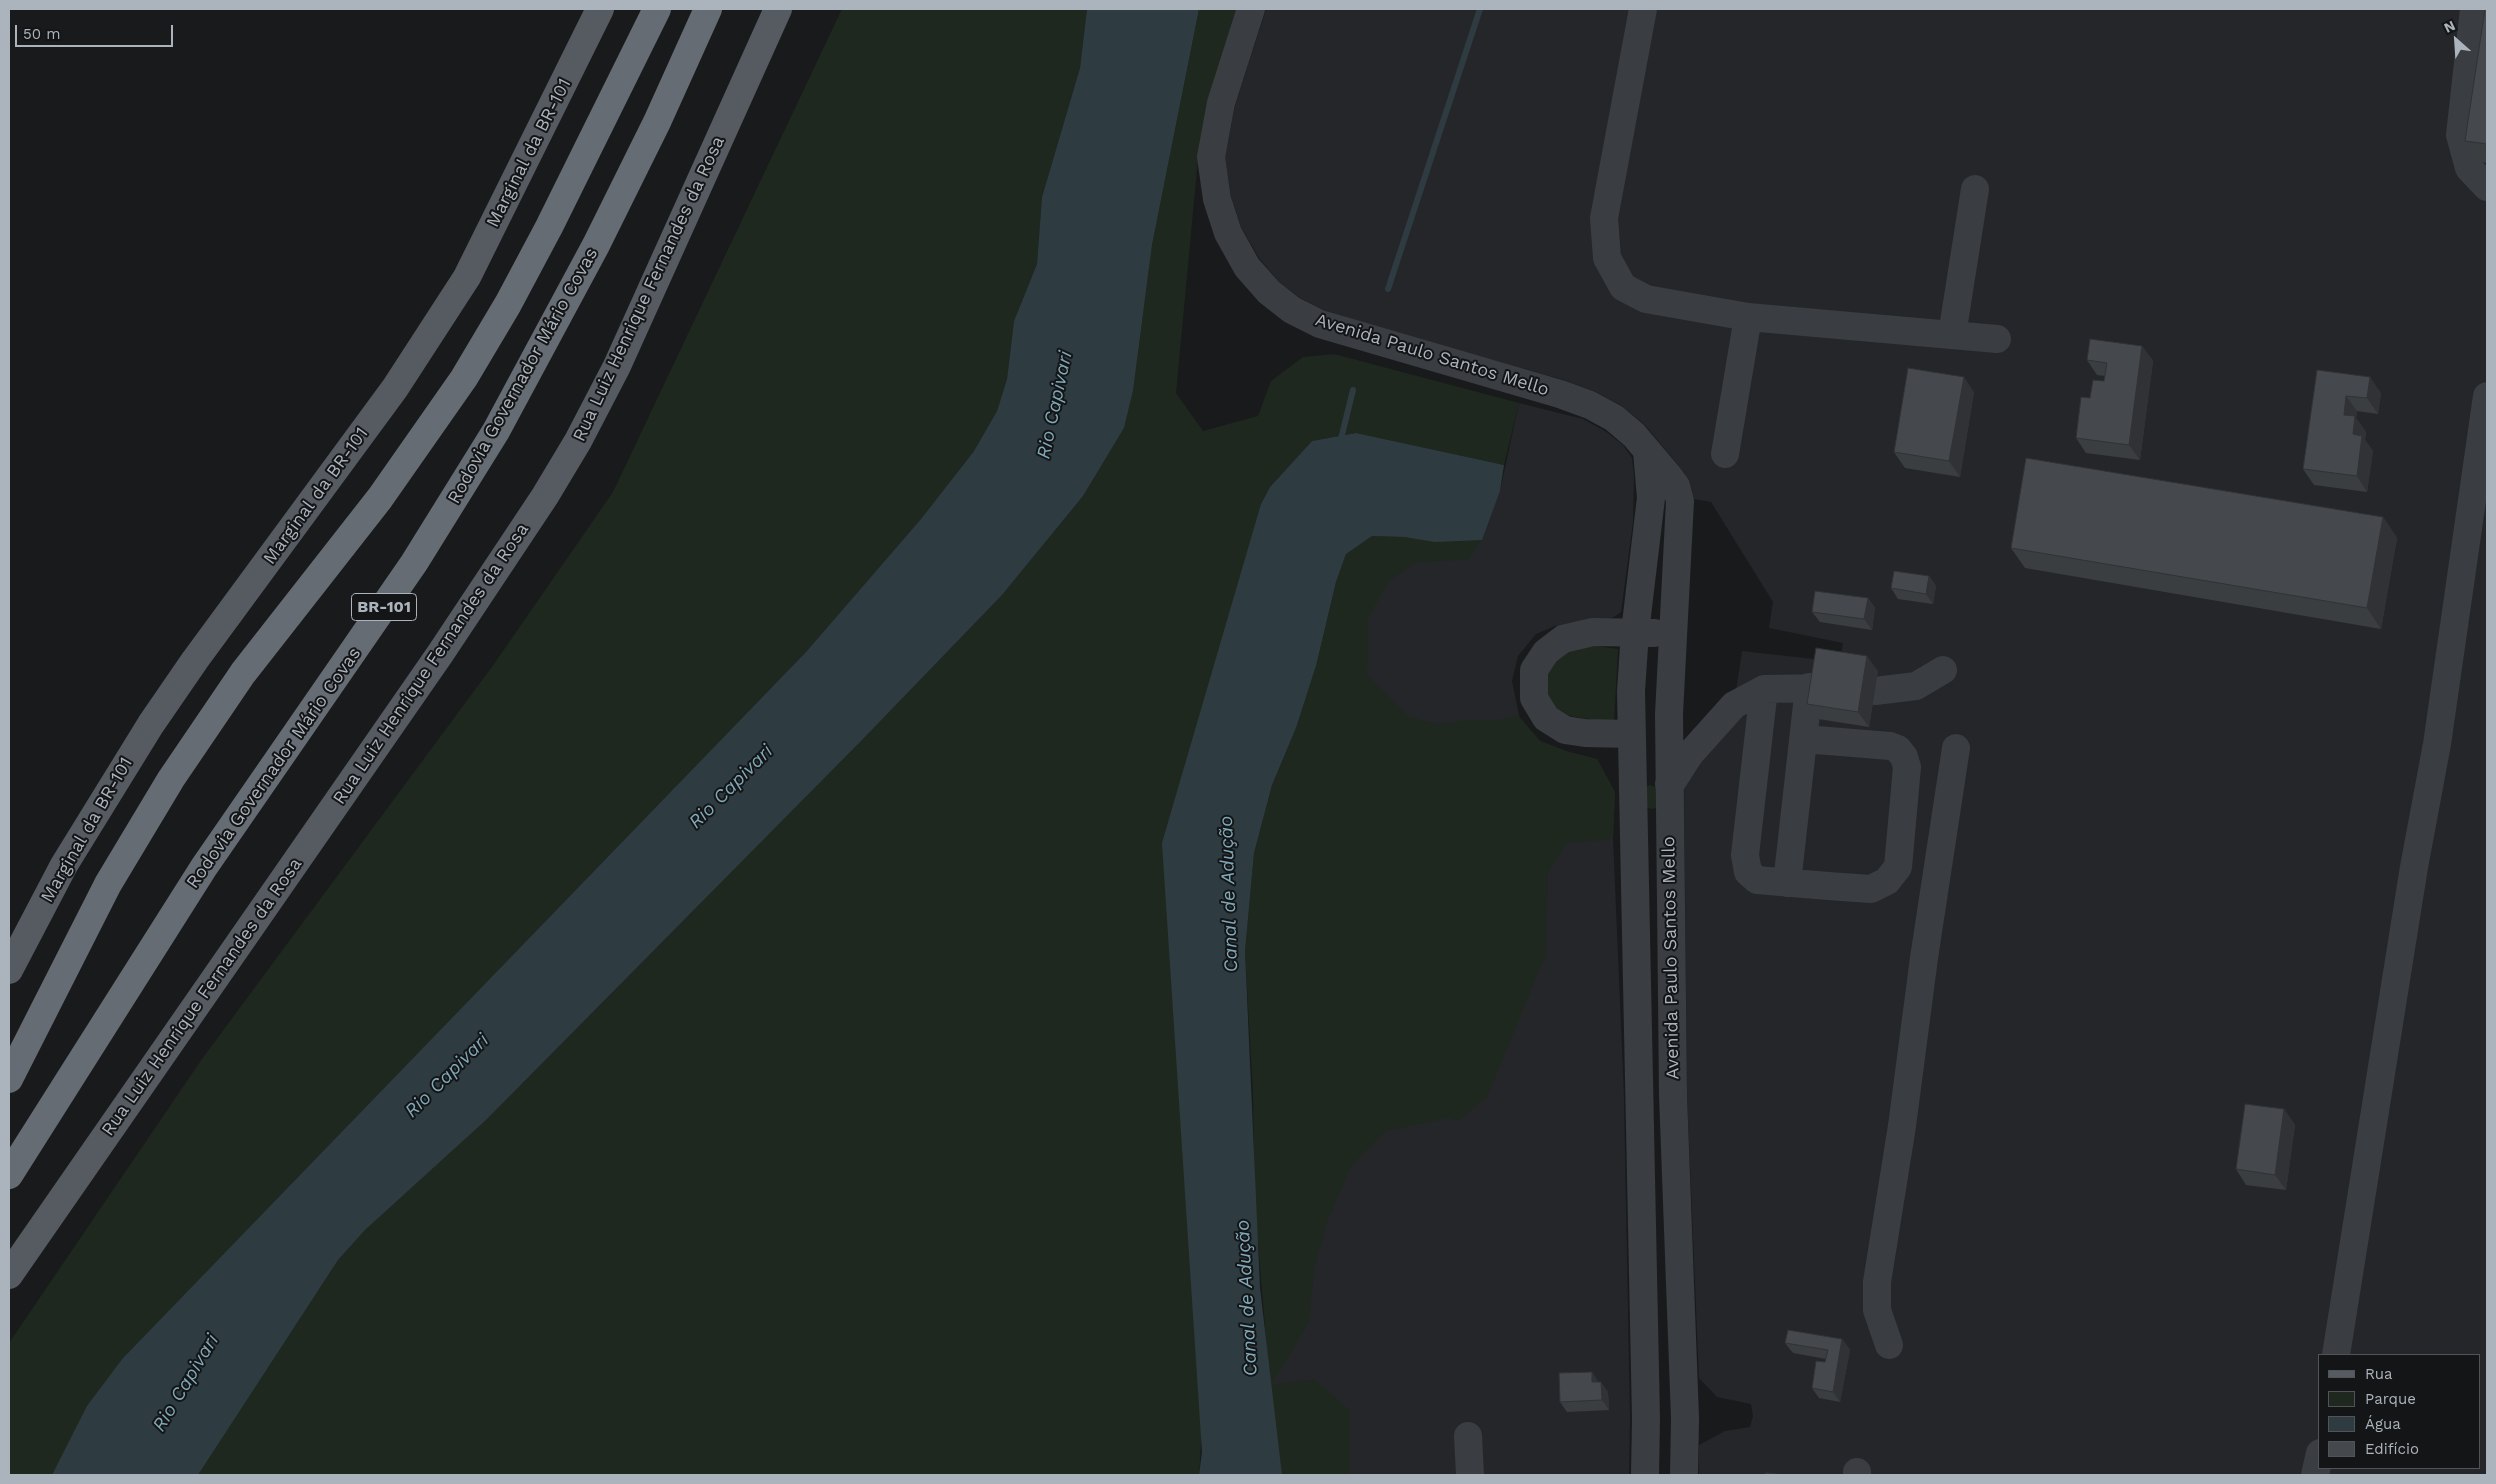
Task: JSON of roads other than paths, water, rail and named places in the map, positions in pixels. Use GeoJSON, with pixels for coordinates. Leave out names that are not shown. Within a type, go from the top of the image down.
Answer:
{"type":"FeatureCollection","features":[{"type":"Feature","properties":{"kind":"highway"},"geometry":{"type":"LineString","coordinates":[[9,1079],[108,884],[171,778],[243,673],[380,498],[464,378],[508,304],[549,227],[657,9]]}},
{"type":"Feature","properties":{"kind":"highway","name":"Rodovia Governador Mário Covas"},"geometry":{"type":"LineString","coordinates":[[9,1175],[213,854],[414,563],[496,431],[596,245],[657,122],[708,9]]}},
{"type":"Feature","properties":{"kind":"main road","name":"Marginal da BR-101"},"geometry":{"type":"LineString","coordinates":[[9,970],[64,866],[151,724],[195,660],[395,388],[467,278],[600,9]]}},
{"type":"Feature","properties":{"kind":"main road","name":"Rua Luiz Henrique Fernandes da Rosa"},"geometry":{"type":"LineString","coordinates":[[9,1275],[429,670],[545,496],[578,441],[621,357],[778,9]]}},
{"type":"Feature","properties":{"kind":"street","name":"Avenida Paulo Santos Mello"},"geometry":{"type":"LineString","coordinates":[[1251,9],[1221,103],[1211,157],[1217,199],[1228,233],[1247,267],[1269,292],[1292,310],[1320,324],[1560,394],[1590,405],[1614,418],[1634,435],[1676,486],[1680,501],[1669,678],[1673,1095],[1685,1418],[1684,1475]]}},
{"type":"Feature","properties":{"kind":"street"},"geometry":{"type":"LineString","coordinates":[[1643,9],[1604,218],[1607,258],[1623,287],[1646,299],[1748,317],[1996,338]]}},
{"type":"Feature","properties":{"kind":"street"},"geometry":{"type":"LineString","coordinates":[[2474,9],[2460,136],[2469,168],[2487,187]]}},
{"type":"Feature","properties":{"kind":"street"},"geometry":{"type":"LineString","coordinates":[[1952,335],[1975,189]]}},
{"type":"Feature","properties":{"kind":"street"},"geometry":{"type":"LineString","coordinates":[[1726,454],[1748,317]]}},
{"type":"Feature","properties":{"kind":"street"},"geometry":{"type":"LineString","coordinates":[[2336,1354],[2414,867],[2438,734],[2487,396]]}},
{"type":"Feature","properties":{"kind":"street","name":"Avenida Paulo Santos Mello"},"geometry":{"type":"LineString","coordinates":[[1645,1475],[1646,1419],[1631,691],[1635,632],[1651,498],[1647,451]]}},
{"type":"Feature","properties":{"kind":"street"},"geometry":{"type":"LineString","coordinates":[[1631,734],[1585,734],[1565,730],[1546,718],[1534,698],[1534,670],[1546,652],[1563,639],[1593,632],[1673,633]]}},
{"type":"Feature","properties":{"kind":"street"},"geometry":{"type":"LineString","coordinates":[[1874,691],[1916,686],[1943,670]]}},
{"type":"Feature","properties":{"kind":"street"},"geometry":{"type":"LineString","coordinates":[[1670,797],[1690,754],[1734,705],[1764,689],[1816,688],[1804,739],[1788,883]]}},
{"type":"Feature","properties":{"kind":"street"},"geometry":{"type":"LineString","coordinates":[[1764,689],[1745,855],[1748,872],[1757,880],[1870,889],[1887,881],[1898,867],[1907,766],[1904,757],[1898,749],[1890,746],[1804,739]]}},
{"type":"Feature","properties":{"kind":"street"},"geometry":{"type":"LineString","coordinates":[[1889,1345],[1877,1310],[1877,1282],[1902,1126],[1924,958],[1956,748]]}},
{"type":"Feature","properties":{"kind":"street"},"geometry":{"type":"LineString","coordinates":[[1632,798],[1638,781],[1655,778],[1663,780],[1670,797]]}},
{"type":"Feature","properties":{"kind":"street"},"geometry":{"type":"LineString","coordinates":[[1640,1096],[1673,1095]]}},
{"type":"Feature","properties":{"kind":"street"},"geometry":{"type":"LineString","coordinates":[[1646,1419],[1685,1418]]}},
{"type":"Feature","properties":{"kind":"street"},"geometry":{"type":"LineString","coordinates":[[1468,1436],[1470,1475]]}},
{"type":"Feature","properties":{"kind":"street"},"geometry":{"type":"LineString","coordinates":[[2315,1475],[2318,1462]]}},
{"type":"Feature","properties":{"kind":"water","name":"Rio Capivari"},"geometry":{"type":"Polygon","coordinates":[[[1087,9],[1199,9],[1152,245],[1133,391],[1124,428],[1083,496],[1002,595],[863,739],[486,1120],[365,1230],[338,1260],[198,1475],[52,1475],[87,1406],[123,1358],[806,652],[921,519],[974,451],[997,411],[1007,379],[1014,321],[1037,264],[1042,197],[1080,68],[1087,9]]]}},
{"type":"Feature","properties":{"kind":"water","name":"Canal de Adução"},"geometry":{"type":"Polygon","coordinates":[[[1356,433],[1504,465],[1500,491],[1482,540],[1435,542],[1404,537],[1372,536],[1346,554],[1336,582],[1316,666],[1296,728],[1272,785],[1254,853],[1245,951],[1260,1288],[1282,1475],[1199,1475],[1202,1452],[1162,843],[1261,504],[1270,487],[1312,441],[1356,433]]]}},
{"type":"Feature","properties":{"kind":"waterway"},"geometry":{"type":"LineString","coordinates":[[1388,289],[1480,9]]}},
{"type":"Feature","properties":{"kind":"waterway"},"geometry":{"type":"LineString","coordinates":[[1340,443],[1353,390]]}}]}
